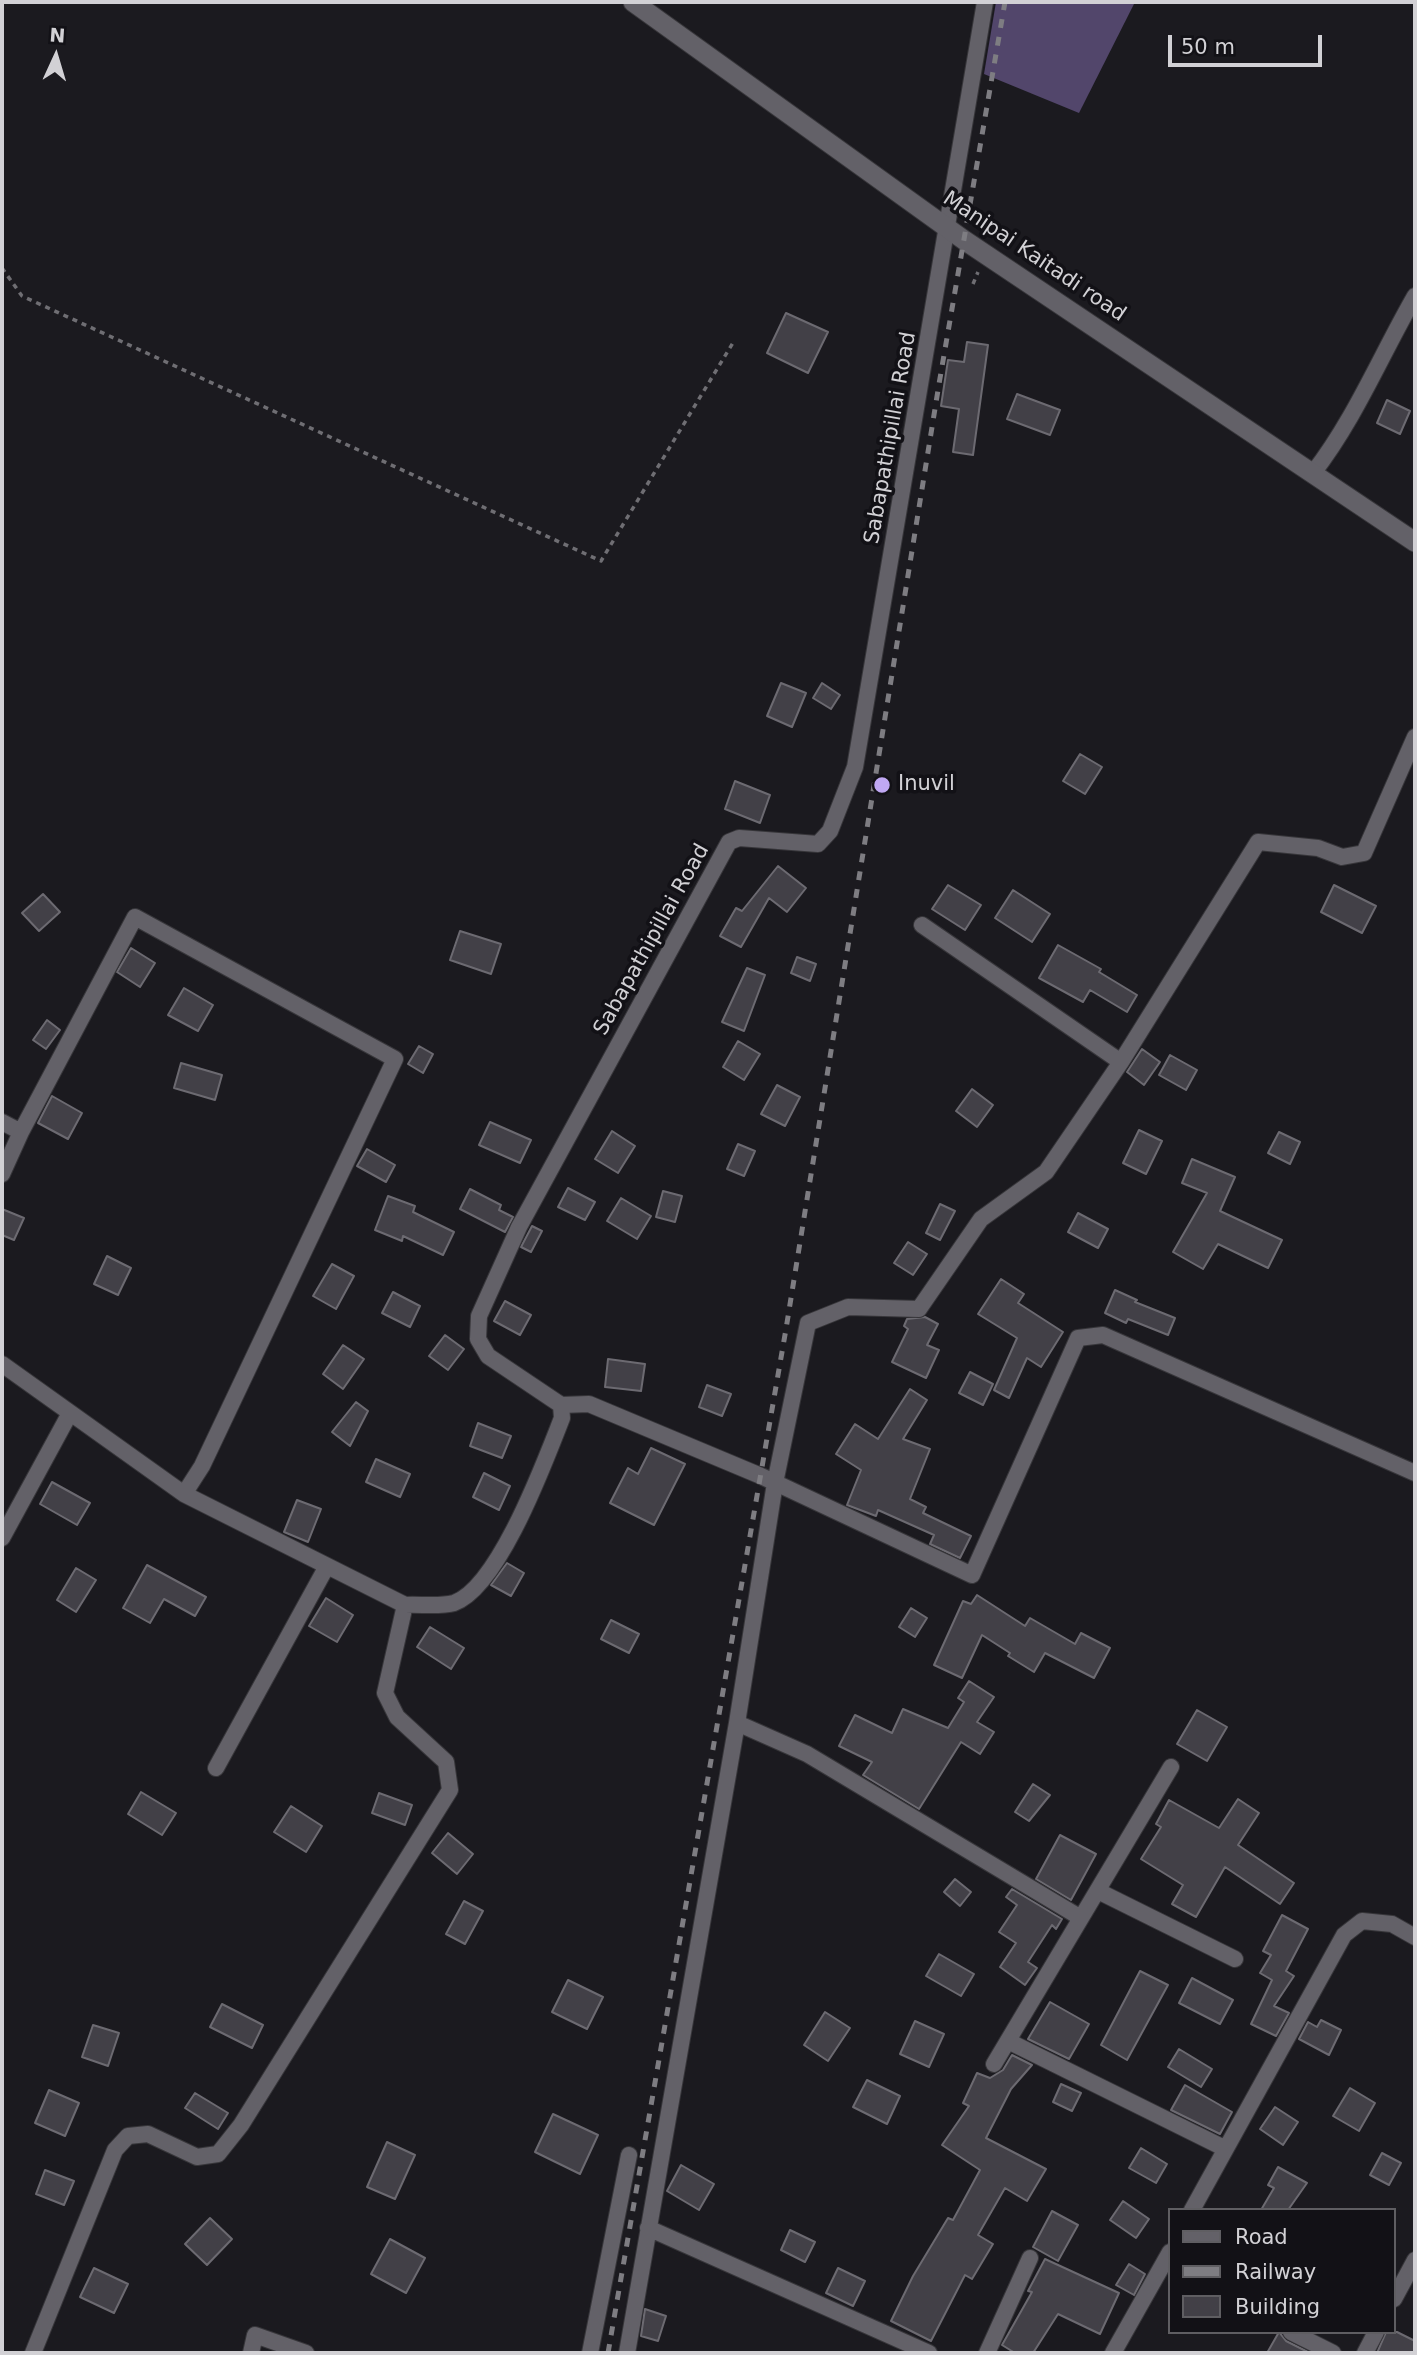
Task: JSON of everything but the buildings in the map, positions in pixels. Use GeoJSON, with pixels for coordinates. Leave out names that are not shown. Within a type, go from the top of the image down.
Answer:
{"type":"FeatureCollection","features":[{"type":"Feature","properties":{"kind":"main road","name":"Manipai Kaitadi road"},"geometry":{"type":"LineString","coordinates":[[633,2],[949,229],[1415,542]]}},
{"type":"Feature","properties":{"kind":"street","name":"Sabapathipillai Road"},"geometry":{"type":"LineString","coordinates":[[561,1405],[488,1356],[478,1339],[479,1316],[519,1227],[729,842],[739,838],[818,844],[830,831],[855,767],[949,229],[985,2]]}},
{"type":"Feature","properties":{"kind":"street"},"geometry":{"type":"LineString","coordinates":[[1313,473],[1341,437],[1415,296]]}},
{"type":"Feature","properties":{"kind":"street"},"geometry":{"type":"LineString","coordinates":[[627,2353],[737,1723],[775,1483],[808,1323],[848,1307],[919,1309],[981,1219],[1046,1172],[1121,1062],[1258,842],[1318,848],[1342,857],[1364,853],[1415,737]]}},
{"type":"Feature","properties":{"kind":"street"},"geometry":{"type":"LineString","coordinates":[[2,1174],[21,1132],[135,917],[395,1059],[202,1466],[184,1494]]}},
{"type":"Feature","properties":{"kind":"street"},"geometry":{"type":"LineString","coordinates":[[922,925],[1121,1062]]}},
{"type":"Feature","properties":{"kind":"street"},"geometry":{"type":"LineString","coordinates":[[2,1122],[21,1132]]}},
{"type":"Feature","properties":{"kind":"street"},"geometry":{"type":"LineString","coordinates":[[2,1364],[184,1494],[405,1605],[454,1602],[477,1584],[517,1529],[562,1418],[561,1405],[589,1404],[775,1483],[972,1575],[1078,1338],[1103,1335],[1415,1473]]}},
{"type":"Feature","properties":{"kind":"street"},"geometry":{"type":"LineString","coordinates":[[2,1538],[71,1413]]}},
{"type":"Feature","properties":{"kind":"street"},"geometry":{"type":"LineString","coordinates":[[216,1768],[327,1566]]}},
{"type":"Feature","properties":{"kind":"street"},"geometry":{"type":"LineString","coordinates":[[33,2353],[115,2150],[128,2136],[148,2134],[197,2157],[218,2154],[241,2125],[450,1790],[446,1762],[397,1717],[385,1693],[405,1605]]}},
{"type":"Feature","properties":{"kind":"street"},"geometry":{"type":"LineString","coordinates":[[737,1723],[807,1754],[1081,1919]]}},
{"type":"Feature","properties":{"kind":"street"},"geometry":{"type":"LineString","coordinates":[[994,2064],[1171,1767]]}},
{"type":"Feature","properties":{"kind":"street"},"geometry":{"type":"LineString","coordinates":[[1098,1891],[1235,1959]]}},
{"type":"Feature","properties":{"kind":"street"},"geometry":{"type":"LineString","coordinates":[[1193,2208],[1344,1936],[1362,1921],[1392,1924],[1415,1937]]}},
{"type":"Feature","properties":{"kind":"street"},"geometry":{"type":"LineString","coordinates":[[1008,2041],[1224,2148]]}},
{"type":"Feature","properties":{"kind":"street"},"geometry":{"type":"LineString","coordinates":[[590,2353],[629,2155]]}},
{"type":"Feature","properties":{"kind":"street"},"geometry":{"type":"LineString","coordinates":[[648,2228],[929,2353]]}},
{"type":"Feature","properties":{"kind":"street"},"geometry":{"type":"LineString","coordinates":[[987,2353],[1030,2258]]}},
{"type":"Feature","properties":{"kind":"street"},"geometry":{"type":"LineString","coordinates":[[1396,2295],[1415,2260]]}},
{"type":"Feature","properties":{"kind":"street"},"geometry":{"type":"LineString","coordinates":[[1113,2353],[1166,2269]]}},
{"type":"Feature","properties":{"kind":"street"},"geometry":{"type":"LineString","coordinates":[[1295,2334],[1333,2353]]}},
{"type":"Feature","properties":{"kind":"street"},"geometry":{"type":"LineString","coordinates":[[1365,2353],[1376,2334]]}},
{"type":"Feature","properties":{"kind":"street"},"geometry":{"type":"LineString","coordinates":[[251,2353],[255,2335],[306,2353]]}},
{"type":"Feature","properties":{"kind":"path"},"geometry":{"type":"LineString","coordinates":[[2,268],[22,296],[601,561],[734,341]]}},
{"type":"Feature","properties":{"kind":"shaded area"},"geometry":{"type":"Polygon","coordinates":[[[996,2],[1135,2],[1079,113],[984,74],[996,2]]]}},
{"type":"Feature","properties":{"kind":"railway"},"geometry":{"type":"LineString","coordinates":[[608,2353],[786,1329],[939,384],[1005,2]]}},
{"type":"Feature","properties":{"kind":"place","name":"Inuvil"},"geometry":{"type":"Point","coordinates":[882,785]}}]}
